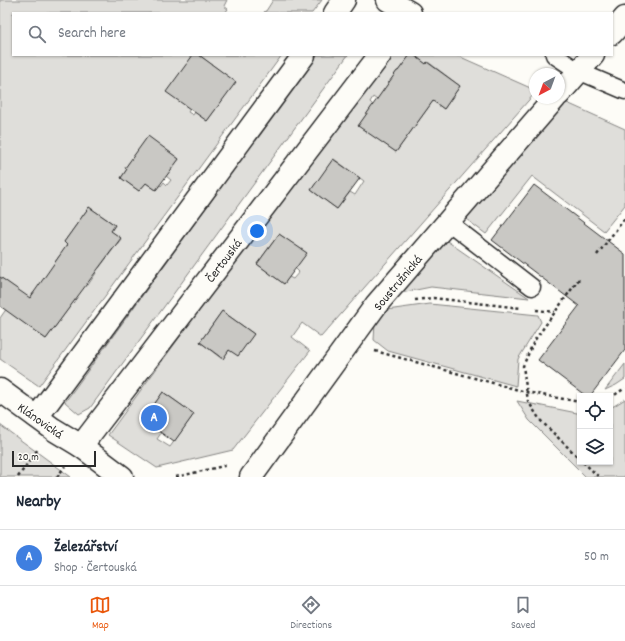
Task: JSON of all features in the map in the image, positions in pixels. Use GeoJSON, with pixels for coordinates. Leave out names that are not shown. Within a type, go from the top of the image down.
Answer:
{"type":"FeatureCollection","features":[{"type":"Feature","properties":{"kind":"street"},"geometry":{"type":"LineString","coordinates":[[336,12],[344,0]]}},
{"type":"Feature","properties":{"kind":"street"},"geometry":{"type":"LineString","coordinates":[[388,0],[408,12]]}},
{"type":"Feature","properties":{"kind":"street"},"geometry":{"type":"LineString","coordinates":[[45,423],[303,56]]}},
{"type":"Feature","properties":{"kind":"street","name":"Čertouská"},"geometry":{"type":"LineString","coordinates":[[81,446],[379,56]]}},
{"type":"Feature","properties":{"kind":"street"},"geometry":{"type":"LineString","coordinates":[[565,87],[592,56]]}},
{"type":"Feature","properties":{"kind":"street","name":"Soustružnická"},"geometry":{"type":"LineString","coordinates":[[251,477],[376,305],[550,104]]}},
{"type":"Feature","properties":{"kind":"street","name":"Klánovická"},"geometry":{"type":"LineString","coordinates":[[0,390],[45,423],[81,446],[122,477]]}},
{"type":"Feature","properties":{"kind":"lane"},"geometry":{"type":"LineString","coordinates":[[556,56],[578,71],[625,91]]}},
{"type":"Feature","properties":{"kind":"lane"},"geometry":{"type":"LineString","coordinates":[[448,222],[532,287]]}},
{"type":"Feature","properties":{"kind":"path"},"geometry":{"type":"LineString","coordinates":[[597,255],[625,218]]}},
{"type":"Feature","properties":{"kind":"path"},"geometry":{"type":"LineString","coordinates":[[577,456],[540,420],[528,402],[523,366],[534,342],[579,279]]}},
{"type":"Feature","properties":{"kind":"path"},"geometry":{"type":"LineString","coordinates":[[376,305],[433,298],[525,308]]}},
{"type":"Feature","properties":{"kind":"path"},"geometry":{"type":"LineString","coordinates":[[532,309],[555,312]]}},
{"type":"Feature","properties":{"kind":"path"},"geometry":{"type":"LineString","coordinates":[[349,343],[526,392],[577,401]]}},
{"type":"Feature","properties":{"kind":"path"},"geometry":{"type":"LineString","coordinates":[[613,396],[625,388]]}},
{"type":"Feature","properties":{"kind":"path"},"geometry":{"type":"LineString","coordinates":[[18,477],[45,423]]}},
{"type":"Feature","properties":{"kind":"path"},"geometry":{"type":"LineString","coordinates":[[176,477],[229,465]]}},
{"type":"Feature","properties":{"kind":"path"},"geometry":{"type":"LineString","coordinates":[[586,465],[599,477]]}},
{"type":"Feature","properties":{"kind":"shaded area"},"geometry":{"type":"Polygon","coordinates":[[[0,0],[227,0],[224,6],[228,9],[226,12],[12,12],[12,56],[193,56],[190,109],[188,112],[193,115],[195,112],[207,121],[235,82],[200,56],[281,56],[39,386],[0,359],[0,318],[19,291],[0,277],[0,0]],[[148,137],[125,168],[127,169],[121,178],[139,191],[146,183],[156,190],[164,182],[167,185],[171,180],[166,176],[179,159],[148,137]],[[89,207],[64,242],[99,268],[121,239],[111,231],[115,225],[89,207]],[[60,255],[55,262],[88,285],[96,273],[76,258],[60,255]],[[34,292],[16,317],[46,339],[74,301],[34,292]]]}},
{"type":"Feature","properties":{"kind":"shaded area"},"geometry":{"type":"Polygon","coordinates":[[[273,0],[322,0],[313,12],[264,12],[273,0]]]}},
{"type":"Feature","properties":{"kind":"shaded area"},"geometry":{"type":"Polygon","coordinates":[[[316,56],[347,56],[90,408],[79,414],[65,402],[316,56]]]}},
{"type":"Feature","properties":{"kind":"shaded area"},"geometry":{"type":"Polygon","coordinates":[[[385,56],[409,56],[377,100],[373,97],[370,102],[373,105],[359,125],[396,152],[433,101],[444,109],[460,86],[428,62],[426,64],[415,56],[458,56],[529,87],[529,100],[321,337],[302,323],[292,337],[310,351],[233,450],[157,468],[108,435],[385,56]],[[334,159],[311,190],[337,209],[350,192],[355,195],[364,181],[334,159]],[[279,234],[257,264],[284,284],[289,277],[293,279],[299,272],[295,268],[306,253],[279,234]],[[222,311],[200,342],[222,359],[229,350],[254,334],[222,311]],[[163,392],[143,420],[161,433],[157,439],[170,447],[194,414],[163,392]]]}},
{"type":"Feature","properties":{"kind":"shaded area"},"geometry":{"type":"Polygon","coordinates":[[[565,102],[625,129],[625,205],[604,231],[532,176],[486,234],[466,219],[563,104],[565,104],[565,102]]]}},
{"type":"Feature","properties":{"kind":"shaded area"},"geometry":{"type":"Polygon","coordinates":[[[444,239],[529,298],[431,287],[401,293],[444,239]]]}},
{"type":"Feature","properties":{"kind":"shaded area"},"geometry":{"type":"Polygon","coordinates":[[[430,304],[538,315],[541,322],[518,359],[516,386],[388,351],[374,340],[375,323],[387,310],[430,304]]]}},
{"type":"Feature","properties":{"kind":"shaded area"},"geometry":{"type":"Polygon","coordinates":[[[625,364],[625,379],[605,390],[625,364]]]}},
{"type":"Feature","properties":{"kind":"shaded area"},"geometry":{"type":"Polygon","coordinates":[[[625,399],[625,477],[586,477],[529,420],[517,401],[577,413],[577,465],[613,465],[614,406],[625,399]]]}},
{"type":"Feature","properties":{"kind":"shaded area"},"geometry":{"type":"Polygon","coordinates":[[[0,425],[71,477],[0,477],[0,425]]]}},
{"type":"Feature","properties":{"kind":"building"},"geometry":{"type":"Polygon","coordinates":[[[192,56],[200,56],[236,82],[207,121],[166,92],[192,56]]]}},
{"type":"Feature","properties":{"kind":"building"},"geometry":{"type":"Polygon","coordinates":[[[409,56],[415,56],[426,64],[427,62],[460,86],[444,109],[433,101],[396,152],[358,126],[409,56]]]}},
{"type":"Feature","properties":{"kind":"building"},"geometry":{"type":"Polygon","coordinates":[[[148,136],[179,159],[156,190],[146,183],[139,191],[121,178],[127,169],[125,168],[148,136]]]}},
{"type":"Feature","properties":{"kind":"building"},"geometry":{"type":"Polygon","coordinates":[[[333,159],[360,178],[337,209],[311,190],[333,159]]]}},
{"type":"Feature","properties":{"kind":"building"},"geometry":{"type":"Polygon","coordinates":[[[534,185],[625,254],[625,350],[592,393],[582,393],[538,360],[579,306],[492,240],[534,185]]]}},
{"type":"Feature","properties":{"kind":"building"},"geometry":{"type":"Polygon","coordinates":[[[89,207],[115,225],[111,231],[121,238],[46,339],[0,306],[0,277],[30,298],[67,245],[64,242],[89,207]]]}},
{"type":"Feature","properties":{"kind":"building"},"geometry":{"type":"Polygon","coordinates":[[[279,234],[307,253],[284,284],[257,264],[279,234]]]}},
{"type":"Feature","properties":{"kind":"building"},"geometry":{"type":"Polygon","coordinates":[[[222,311],[254,334],[238,356],[229,350],[223,359],[200,342],[222,311]]]}},
{"type":"Feature","properties":{"kind":"building"},"geometry":{"type":"Polygon","coordinates":[[[163,392],[194,414],[174,442],[143,420],[163,392]]]}},
{"type":"Feature","properties":{"kind":"place","name":"Železářství"},"geometry":{"type":"Point","coordinates":[154,418]}}]}
